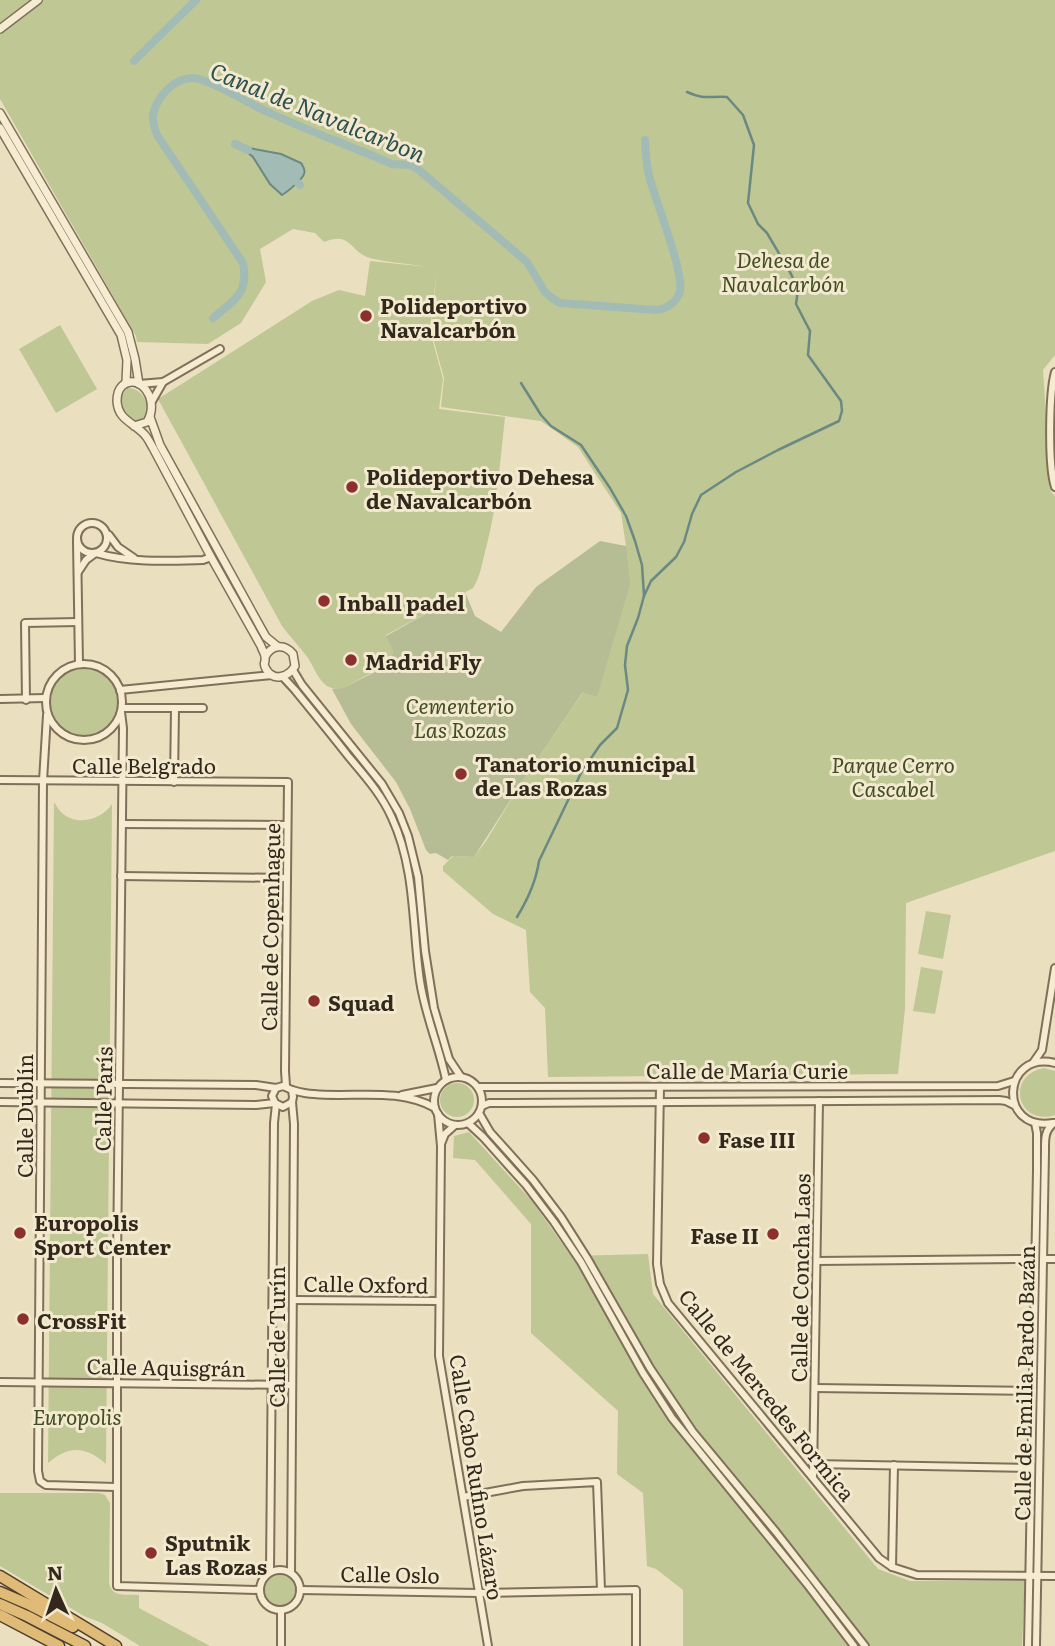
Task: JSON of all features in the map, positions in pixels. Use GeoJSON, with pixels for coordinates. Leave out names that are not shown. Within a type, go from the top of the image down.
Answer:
{"type":"FeatureCollection","features":[{"type":"Feature","properties":{"kind":"highway"},"geometry":{"type":"LineString","coordinates":[[0,1576],[113,1646]]}},
{"type":"Feature","properties":{"kind":"highway"},"geometry":{"type":"LineString","coordinates":[[0,1592],[113,1646]]}},
{"type":"Feature","properties":{"kind":"highway"},"geometry":{"type":"LineString","coordinates":[[0,1604],[85,1646]]}},
{"type":"Feature","properties":{"kind":"highway"},"geometry":{"type":"LineString","coordinates":[[0,1615],[59,1646]]}},
{"type":"Feature","properties":{"kind":"street"},"geometry":{"type":"LineString","coordinates":[[0,29],[38,0]]}},
{"type":"Feature","properties":{"kind":"street"},"geometry":{"type":"LineString","coordinates":[[0,113],[128,332],[139,384],[149,394],[150,417],[160,445],[266,637],[277,646]]}},
{"type":"Feature","properties":{"kind":"street"},"geometry":{"type":"LineString","coordinates":[[0,128],[121,335],[127,360],[126,382]]}},
{"type":"Feature","properties":{"kind":"street"},"geometry":{"type":"LineString","coordinates":[[220,349],[163,382],[126,382],[120,387],[117,403],[122,416],[145,435],[153,448],[261,646],[268,672],[272,675]]}},
{"type":"Feature","properties":{"kind":"street"},"geometry":{"type":"LineString","coordinates":[[1055,372],[1052,388],[1051,470],[1055,487]]}},
{"type":"Feature","properties":{"kind":"street"},"geometry":{"type":"LineString","coordinates":[[151,403],[163,382]]}},
{"type":"Feature","properties":{"kind":"street"},"geometry":{"type":"LineString","coordinates":[[134,426],[146,422],[150,417]]}},
{"type":"Feature","properties":{"kind":"street"},"geometry":{"type":"LineString","coordinates":[[79,664],[78,534],[82,527],[89,523],[97,524],[103,527],[118,547],[136,559]]}},
{"type":"Feature","properties":{"kind":"street"},"geometry":{"type":"LineString","coordinates":[[77,573],[86,560],[102,551],[108,539],[107,533]]}},
{"type":"Feature","properties":{"kind":"street"},"geometry":{"type":"LineString","coordinates":[[77,542],[88,553],[115,559],[204,561],[211,557]]}},
{"type":"Feature","properties":{"kind":"street"},"geometry":{"type":"LineString","coordinates":[[26,700],[25,623],[78,622]]}},
{"type":"Feature","properties":{"kind":"street"},"geometry":{"type":"LineString","coordinates":[[120,690],[272,675],[283,677],[293,670],[296,662],[293,654],[286,647],[272,648],[265,660],[248,677]]}},
{"type":"Feature","properties":{"kind":"street"},"geometry":{"type":"LineString","coordinates":[[90,664],[100,667],[116,681],[120,690],[121,710],[117,722],[110,730],[91,740],[80,740],[60,732],[47,715],[45,698],[51,682],[56,675],[71,666],[90,664]]}},
{"type":"Feature","properties":{"kind":"street"},"geometry":{"type":"LineString","coordinates":[[293,670],[302,685],[382,784],[399,813],[418,877],[434,1008],[449,1059],[461,1077]]}},
{"type":"Feature","properties":{"kind":"street"},"geometry":{"type":"LineString","coordinates":[[283,677],[375,788],[392,816],[401,838],[410,878],[420,983],[446,1080]]}},
{"type":"Feature","properties":{"kind":"street"},"geometry":{"type":"LineString","coordinates":[[0,699],[45,698]]}},
{"type":"Feature","properties":{"kind":"street"},"geometry":{"type":"LineString","coordinates":[[173,782],[175,708]]}},
{"type":"Feature","properties":{"kind":"street"},"geometry":{"type":"LineString","coordinates":[[121,710],[202,708]]}},
{"type":"Feature","properties":{"kind":"street","name":"Calle París"},"geometry":{"type":"LineString","coordinates":[[121,710],[117,1586],[259,1590]]}},
{"type":"Feature","properties":{"kind":"street","name":"Calle Dublín"},"geometry":{"type":"LineString","coordinates":[[47,715],[43,781],[38,1471],[40,1481],[46,1485],[116,1487]]}},
{"type":"Feature","properties":{"kind":"street","name":"Calle Belgrado"},"geometry":{"type":"LineString","coordinates":[[0,780],[288,782]]}},
{"type":"Feature","properties":{"kind":"street","name":"Calle de Copenhague"},"geometry":{"type":"LineString","coordinates":[[283,1088],[288,782]]}},
{"type":"Feature","properties":{"kind":"street"},"geometry":{"type":"LineString","coordinates":[[122,824],[287,825]]}},
{"type":"Feature","properties":{"kind":"street"},"geometry":{"type":"LineString","coordinates":[[121,876],[287,878]]}},
{"type":"Feature","properties":{"kind":"street"},"geometry":{"type":"LineString","coordinates":[[1033,1063],[1042,1050],[1055,968]]}},
{"type":"Feature","properties":{"kind":"street"},"geometry":{"type":"LineString","coordinates":[[1042,1050],[1053,1062]]}},
{"type":"Feature","properties":{"kind":"street"},"geometry":{"type":"LineString","coordinates":[[1053,1062],[1033,1063],[1021,1070],[1014,1081],[1012,1093],[1014,1105],[1023,1116],[1035,1123],[1054,1123]]}},
{"type":"Feature","properties":{"kind":"street"},"geometry":{"type":"LineString","coordinates":[[436,1111],[434,1101],[438,1088],[446,1080],[461,1077],[474,1082],[481,1093],[480,1109],[490,1132],[533,1180],[561,1217],[650,1368],[693,1432],[865,1646]]}},
{"type":"Feature","properties":{"kind":"street","name":"Calle de María Curie"},"geometry":{"type":"LineString","coordinates":[[478,1087],[998,1086],[1014,1081]]}},
{"type":"Feature","properties":{"kind":"street"},"geometry":{"type":"LineString","coordinates":[[0,1083],[256,1085],[313,1094],[400,1096],[421,1100],[446,1121],[455,1125],[468,1123],[480,1109]]}},
{"type":"Feature","properties":{"kind":"street","name":"Calle de Mercedes Formica"},"geometry":{"type":"LineString","coordinates":[[660,1087],[657,1264],[660,1284],[668,1303],[879,1558],[892,1567]]}},
{"type":"Feature","properties":{"kind":"street"},"geometry":{"type":"LineString","coordinates":[[283,1088],[293,1097],[292,1101]]}},
{"type":"Feature","properties":{"kind":"street"},"geometry":{"type":"LineString","coordinates":[[276,1104],[272,1096],[283,1088]]}},
{"type":"Feature","properties":{"kind":"street"},"geometry":{"type":"LineString","coordinates":[[400,1096],[438,1088]]}},
{"type":"Feature","properties":{"kind":"street"},"geometry":{"type":"LineString","coordinates":[[0,1102],[286,1106],[292,1101],[313,1094]]}},
{"type":"Feature","properties":{"kind":"street","name":"Calle de María Curie"},"geometry":{"type":"LineString","coordinates":[[480,1109],[489,1103],[672,1101],[999,1100],[1014,1105]]}},
{"type":"Feature","properties":{"kind":"street","name":"Calle de Turín"},"geometry":{"type":"LineString","coordinates":[[291,1573],[292,1101]]}},
{"type":"Feature","properties":{"kind":"street","name":"Calle de Concha Laos"},"geometry":{"type":"LineString","coordinates":[[813,1477],[819,1101]]}},
{"type":"Feature","properties":{"kind":"street","name":"Calle de Turín"},"geometry":{"type":"LineString","coordinates":[[270,1572],[276,1104]]}},
{"type":"Feature","properties":{"kind":"street","name":"Calle Cabo Rufino Lázaro"},"geometry":{"type":"LineString","coordinates":[[436,1111],[440,1146],[439,1356],[488,1646]]}},
{"type":"Feature","properties":{"kind":"street"},"geometry":{"type":"LineString","coordinates":[[468,1123],[526,1185],[554,1222],[581,1262],[643,1373],[672,1418],[854,1646]]}},
{"type":"Feature","properties":{"kind":"street","name":"Calle de Emilia Pardo Bazán"},"geometry":{"type":"LineString","coordinates":[[1035,1123],[1037,1133],[1031,1468],[1036,1646]]}},
{"type":"Feature","properties":{"kind":"street","name":"Calle de Emilia Pardo Bazán"},"geometry":{"type":"LineString","coordinates":[[1028,1646],[1040,1391],[1045,1138],[1054,1123]]}},
{"type":"Feature","properties":{"kind":"street"},"geometry":{"type":"LineString","coordinates":[[440,1146],[445,1134],[455,1125]]}},
{"type":"Feature","properties":{"kind":"street"},"geometry":{"type":"LineString","coordinates":[[817,1261],[1022,1259],[1034,1262],[1038,1267],[1042,1288]]}},
{"type":"Feature","properties":{"kind":"street"},"geometry":{"type":"LineString","coordinates":[[1043,1259],[1055,1259]]}},
{"type":"Feature","properties":{"kind":"street","name":"Calle Oxford"},"geometry":{"type":"LineString","coordinates":[[293,1300],[439,1301]]}},
{"type":"Feature","properties":{"kind":"street","name":"Calle Aquisgrán"},"geometry":{"type":"LineString","coordinates":[[0,1382],[292,1385]]}},
{"type":"Feature","properties":{"kind":"street"},"geometry":{"type":"LineString","coordinates":[[815,1388],[1040,1391]]}},
{"type":"Feature","properties":{"kind":"street"},"geometry":{"type":"LineString","coordinates":[[799,1460],[813,1455]]}},
{"type":"Feature","properties":{"kind":"street"},"geometry":{"type":"LineString","coordinates":[[813,1464],[1031,1468]]}},
{"type":"Feature","properties":{"kind":"street"},"geometry":{"type":"LineString","coordinates":[[894,1465],[892,1567],[917,1575],[1055,1576]]}},
{"type":"Feature","properties":{"kind":"street"},"geometry":{"type":"LineString","coordinates":[[463,1497],[523,1486],[597,1482],[601,1590]]}},
{"type":"Feature","properties":{"kind":"street"},"geometry":{"type":"LineString","coordinates":[[281,1570],[291,1573],[300,1590],[299,1598],[288,1609],[272,1609],[261,1598],[261,1583],[270,1572],[281,1570]]}},
{"type":"Feature","properties":{"kind":"street","name":"Calle Oslo"},"geometry":{"type":"LineString","coordinates":[[300,1590],[636,1590],[636,1646]]}},
{"type":"Feature","properties":{"kind":"street"},"geometry":{"type":"LineString","coordinates":[[281,1610],[281,1646]]}},
{"type":"Feature","properties":{"kind":"green space","name":"Dehesa de Navalcarbón"},"geometry":{"type":"Polygon","coordinates":[[[0,0],[1055,0],[1055,355],[1043,370],[1051,492],[1055,496],[1055,851],[906,903],[905,1009],[898,1074],[548,1077],[545,1008],[530,992],[526,930],[493,914],[443,871],[443,866],[453,856],[474,857],[584,691],[597,697],[626,546],[621,513],[578,447],[541,421],[441,407],[444,378],[431,331],[437,268],[430,331],[443,379],[439,409],[505,417],[495,502],[481,570],[473,588],[386,635],[393,651],[390,663],[343,688],[336,689],[325,684],[282,626],[158,399],[312,301],[339,290],[365,296],[370,261],[428,267],[373,259],[361,254],[345,240],[333,239],[324,242],[315,233],[293,229],[260,249],[266,282],[241,323],[208,344],[137,342],[0,99],[0,0]]]}},
{"type":"Feature","properties":{"kind":"green space"},"geometry":{"type":"Polygon","coordinates":[[[60,325],[97,389],[56,413],[19,349],[60,325]]]}},
{"type":"Feature","properties":{"kind":"green space"},"geometry":{"type":"Polygon","coordinates":[[[127,388],[137,390],[146,401],[146,415],[141,421],[131,419],[124,411],[121,395],[127,388]]]}},
{"type":"Feature","properties":{"kind":"green space","name":"Cementerio Las Rozas"},"geometry":{"type":"Polygon","coordinates":[[[600,541],[626,546],[630,584],[597,697],[583,692],[474,857],[452,856],[448,860],[436,853],[430,854],[396,782],[351,724],[332,689],[343,688],[387,666],[393,651],[386,636],[465,592],[475,616],[501,632],[536,587],[600,541]]]}},
{"type":"Feature","properties":{"kind":"green space"},"geometry":{"type":"Polygon","coordinates":[[[84,667],[109,677],[119,702],[109,727],[84,737],[59,727],[49,702],[59,677],[84,667]]]}},
{"type":"Feature","properties":{"kind":"green space","name":"Europolis"},"geometry":{"type":"Polygon","coordinates":[[[54,802],[67,817],[81,820],[95,818],[112,804],[106,1464],[91,1454],[77,1450],[63,1453],[48,1463],[54,802]]]}},
{"type":"Feature","properties":{"kind":"green space"},"geometry":{"type":"Polygon","coordinates":[[[926,911],[951,915],[943,959],[918,954],[926,911]]]}},
{"type":"Feature","properties":{"kind":"green space"},"geometry":{"type":"Polygon","coordinates":[[[921,967],[943,971],[935,1014],[913,1011],[921,967]]]}},
{"type":"Feature","properties":{"kind":"green space"},"geometry":{"type":"Polygon","coordinates":[[[1044,1068],[1055,1071],[1055,1115],[1042,1117],[1025,1108],[1020,1090],[1031,1073],[1044,1068]]]}},
{"type":"Feature","properties":{"kind":"green space"},"geometry":{"type":"Polygon","coordinates":[[[457,1083],[469,1088],[474,1100],[469,1112],[457,1117],[445,1112],[440,1100],[445,1088],[457,1083]]]}},
{"type":"Feature","properties":{"kind":"green space"},"geometry":{"type":"Polygon","coordinates":[[[469,1132],[532,1201],[571,1256],[648,1254],[653,1294],[878,1569],[910,1581],[1025,1581],[1022,1646],[683,1646],[683,1590],[656,1569],[647,1566],[643,1493],[617,1474],[618,1411],[531,1333],[531,1224],[475,1160],[453,1158],[454,1136],[469,1132]]]}},
{"type":"Feature","properties":{"kind":"green space"},"geometry":{"type":"Polygon","coordinates":[[[0,1493],[105,1495],[110,1503],[109,1583],[113,1591],[139,1595],[139,1608],[210,1646],[140,1646],[0,1566],[0,1493]]]}},
{"type":"Feature","properties":{"kind":"green space"},"geometry":{"type":"Polygon","coordinates":[[[280,1575],[291,1579],[295,1590],[291,1601],[280,1605],[269,1601],[265,1590],[269,1579],[280,1575]]]}},
{"type":"Feature","properties":{"kind":"water"},"geometry":{"type":"Polygon","coordinates":[[[249,148],[281,154],[301,163],[304,174],[282,195],[270,184],[247,152],[249,148]]]}},
{"type":"Feature","properties":{"kind":"waterway"},"geometry":{"type":"LineString","coordinates":[[134,61],[196,0]]}},
{"type":"Feature","properties":{"kind":"waterway","name":"Canal de Navalcarbon"},"geometry":{"type":"LineString","coordinates":[[213,318],[233,301],[242,289],[243,263],[157,135],[153,120],[155,108],[162,95],[180,81],[194,78],[202,80],[283,119],[392,164],[411,165],[527,262],[545,292],[560,303],[656,310],[671,304],[679,295],[678,269],[649,174],[645,140]]}},
{"type":"Feature","properties":{"kind":"waterway"},"geometry":{"type":"LineString","coordinates":[[644,596],[651,581],[676,557],[701,495],[736,472],[839,421],[842,411],[841,401],[808,355],[810,331],[796,304],[798,290],[791,274],[767,233],[758,224],[748,203],[754,145],[743,115],[727,97],[703,97],[687,92]]}},
{"type":"Feature","properties":{"kind":"waterway"},"geometry":{"type":"LineString","coordinates":[[235,144],[248,150]]}},
{"type":"Feature","properties":{"kind":"waterway"},"geometry":{"type":"LineString","coordinates":[[297,182],[300,185]]}},
{"type":"Feature","properties":{"kind":"waterway"},"geometry":{"type":"LineString","coordinates":[[517,917],[531,890],[539,861],[581,773],[600,745],[617,728],[628,690],[625,665],[627,646],[644,596],[642,565],[635,541],[626,516],[610,488],[581,445],[551,426],[521,383]]}},
{"type":"Feature","properties":{"kind":"place","name":"Polideportivo Navalcarbón"},"geometry":{"type":"Point","coordinates":[366,316]}},
{"type":"Feature","properties":{"kind":"place","name":"Polideportivo Dehesa de Navalcarbón"},"geometry":{"type":"Point","coordinates":[352,487]}},
{"type":"Feature","properties":{"kind":"place","name":"Inball padel"},"geometry":{"type":"Point","coordinates":[324,601]}},
{"type":"Feature","properties":{"kind":"place","name":"Madrid Fly"},"geometry":{"type":"Point","coordinates":[351,660]}},
{"type":"Feature","properties":{"kind":"place","name":"Tanatorio municipal de Las Rozas"},"geometry":{"type":"Point","coordinates":[461,774]}},
{"type":"Feature","properties":{"kind":"place","name":"Squad"},"geometry":{"type":"Point","coordinates":[314,1001]}},
{"type":"Feature","properties":{"kind":"place","name":"Fase III"},"geometry":{"type":"Point","coordinates":[704,1138]}},
{"type":"Feature","properties":{"kind":"place","name":"Europolis Sport Center"},"geometry":{"type":"Point","coordinates":[20,1233]}},
{"type":"Feature","properties":{"kind":"place","name":"Fase II"},"geometry":{"type":"Point","coordinates":[773,1234]}},
{"type":"Feature","properties":{"kind":"place","name":"CrossFit"},"geometry":{"type":"Point","coordinates":[23,1319]}},
{"type":"Feature","properties":{"kind":"place","name":"Sputnik Las Rozas"},"geometry":{"type":"Point","coordinates":[151,1553]}},
{"type":"Feature","properties":{"kind":"park label","name":"Parque Cerro Cascabel"},"geometry":{"type":"Point","coordinates":[893,775]}}]}
